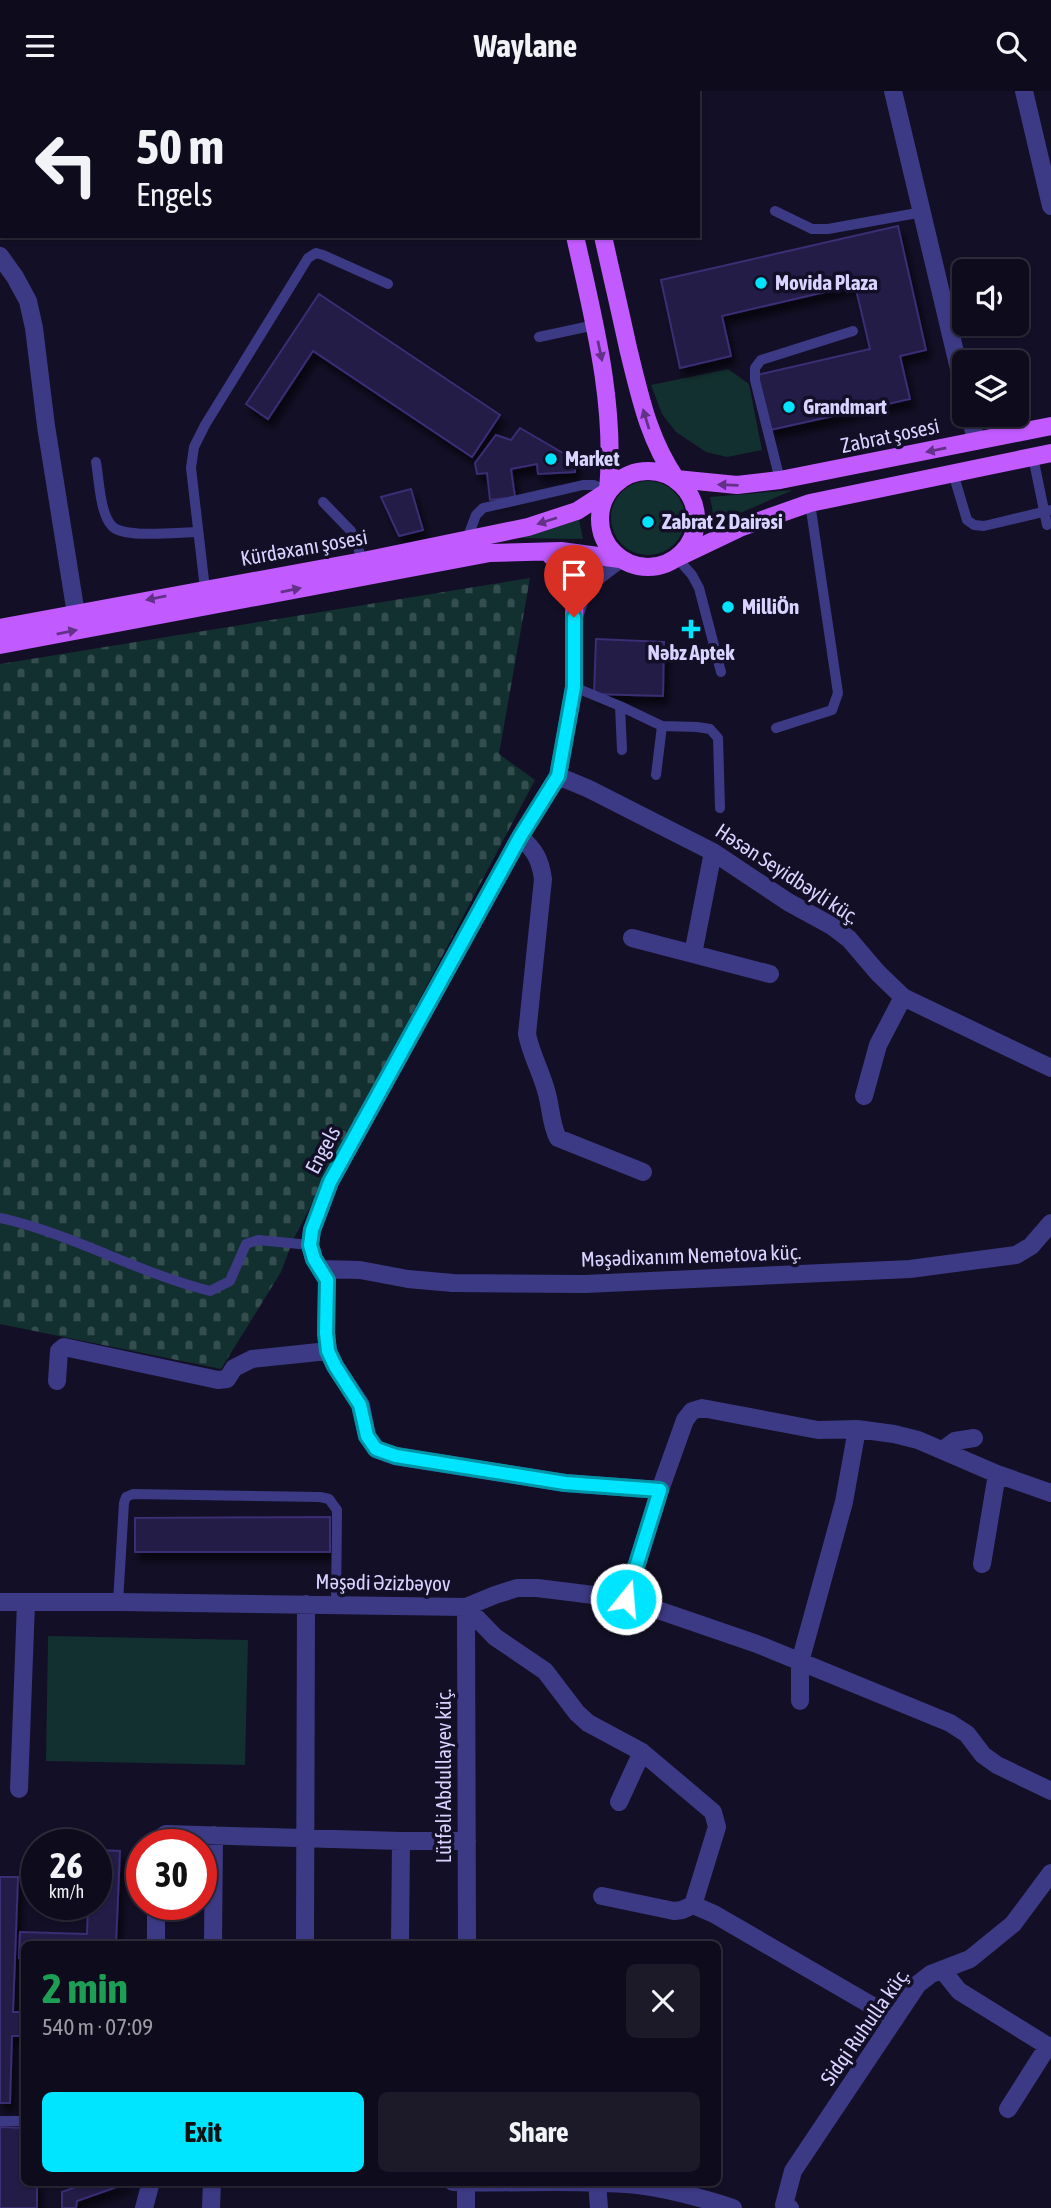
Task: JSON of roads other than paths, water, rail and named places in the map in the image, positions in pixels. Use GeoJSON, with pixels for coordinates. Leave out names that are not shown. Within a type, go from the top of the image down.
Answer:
{"type":"FeatureCollection","features":[{"type":"Feature","properties":{"kind":"main road"},"geometry":{"type":"LineString","coordinates":[[575,238],[604,370],[610,420],[611,461],[608,491]]}},
{"type":"Feature","properties":{"kind":"main road"},"geometry":{"type":"LineString","coordinates":[[603,238],[647,422],[660,455],[694,503],[695,534],[688,547],[677,558]]}},
{"type":"Feature","properties":{"kind":"main road","name":"Zabrat şosesi"},"geometry":{"type":"LineString","coordinates":[[676,479],[737,485],[780,480],[1051,426]]}},
{"type":"Feature","properties":{"kind":"main road"},"geometry":{"type":"LineString","coordinates":[[676,479],[647,470],[632,473],[619,480],[608,491],[601,505],[599,520],[602,535],[609,548],[620,559],[633,566],[648,568],[663,565],[742,527],[810,503],[1042,455]]}},
{"type":"Feature","properties":{"kind":"main road","name":"Kürdəxanı şosesi"},"geometry":{"type":"LineString","coordinates":[[0,628],[363,561],[528,527],[577,511],[608,491]]}},
{"type":"Feature","properties":{"kind":"main road"},"geometry":{"type":"LineString","coordinates":[[0,645],[490,553],[534,550],[620,559]]}},
{"type":"Feature","properties":{"kind":"main road"},"geometry":{"type":"LineString","coordinates":[[534,550],[573,565],[576,572],[574,617]]}},
{"type":"Feature","properties":{"kind":"street"},"geometry":{"type":"LineString","coordinates":[[893,91],[955,350]]}},
{"type":"Feature","properties":{"kind":"street"},"geometry":{"type":"LineString","coordinates":[[1024,91],[1051,206]]}},
{"type":"Feature","properties":{"kind":"street"},"geometry":{"type":"LineString","coordinates":[[0,256],[28,301],[76,614]]}},
{"type":"Feature","properties":{"kind":"street"},"geometry":{"type":"LineString","coordinates":[[973,427],[976,441]]}},
{"type":"Feature","properties":{"kind":"street"},"geometry":{"type":"LineString","coordinates":[[574,617],[588,583],[620,559]]}},
{"type":"Feature","properties":{"kind":"street","name":"Engels"},"geometry":{"type":"LineString","coordinates":[[310,1245],[312,1230],[330,1182],[520,837],[558,776],[574,687],[574,617]]}},
{"type":"Feature","properties":{"kind":"street","name":"Həsən Seyidbəyli küç."},"geometry":{"type":"LineString","coordinates":[[558,776],[713,852],[849,939],[903,997],[1051,1068]]}},
{"type":"Feature","properties":{"kind":"street"},"geometry":{"type":"LineString","coordinates":[[520,837],[540,858],[543,879],[527,1034],[547,1092],[554,1131],[558,1138],[643,1172]]}},
{"type":"Feature","properties":{"kind":"street"},"geometry":{"type":"LineString","coordinates":[[693,954],[713,852]]}},
{"type":"Feature","properties":{"kind":"street"},"geometry":{"type":"LineString","coordinates":[[632,938],[770,974]]}},
{"type":"Feature","properties":{"kind":"street"},"geometry":{"type":"LineString","coordinates":[[864,1096],[878,1045],[903,997]]}},
{"type":"Feature","properties":{"kind":"street","name":"Məşədixanım Nemətova küç."},"geometry":{"type":"LineString","coordinates":[[320,1269],[360,1270],[408,1279],[453,1283],[586,1284],[910,1269],[1016,1255],[1031,1246],[1051,1223]]}},
{"type":"Feature","properties":{"kind":"street"},"geometry":{"type":"LineString","coordinates":[[310,1245],[314,1259],[327,1280],[328,1351],[360,1405],[367,1436],[376,1449],[382,1453],[565,1483],[660,1490]]}},
{"type":"Feature","properties":{"kind":"street"},"geometry":{"type":"LineString","coordinates":[[57,1381],[59,1351],[64,1347],[218,1380],[228,1379],[234,1368],[252,1359],[328,1351]]}},
{"type":"Feature","properties":{"kind":"street"},"geometry":{"type":"LineString","coordinates":[[626,1599],[685,1420],[692,1411],[702,1408],[818,1430],[857,1429],[894,1434],[943,1450],[1051,1493]]}},
{"type":"Feature","properties":{"kind":"street"},"geometry":{"type":"LineString","coordinates":[[800,1701],[800,1662],[844,1502],[857,1429]]}},
{"type":"Feature","properties":{"kind":"street"},"geometry":{"type":"LineString","coordinates":[[943,1450],[955,1441],[974,1438]]}},
{"type":"Feature","properties":{"kind":"street"},"geometry":{"type":"LineString","coordinates":[[982,1564],[997,1473]]}},
{"type":"Feature","properties":{"kind":"street","name":"Məşədi Əzizbəyov"},"geometry":{"type":"LineString","coordinates":[[0,1602],[466,1607],[517,1588],[626,1599],[800,1662],[950,1723],[967,1734],[983,1755],[1051,1791]]}},
{"type":"Feature","properties":{"kind":"street"},"geometry":{"type":"LineString","coordinates":[[19,1789],[26,1603]]}},
{"type":"Feature","properties":{"kind":"street"},"geometry":{"type":"LineString","coordinates":[[306,1604],[306,1941]]}},
{"type":"Feature","properties":{"kind":"street"},"geometry":{"type":"LineString","coordinates":[[466,1607],[495,1637],[545,1671],[577,1713],[588,1723],[642,1752],[713,1812],[717,1827],[692,1905],[674,1911],[603,1896]]}},
{"type":"Feature","properties":{"kind":"street","name":"Lütfəli Abdullayev küç."},"geometry":{"type":"LineString","coordinates":[[466,1607],[467,1941]]}},
{"type":"Feature","properties":{"kind":"street"},"geometry":{"type":"LineString","coordinates":[[619,1802],[642,1752]]}},
{"type":"Feature","properties":{"kind":"street"},"geometry":{"type":"LineString","coordinates":[[217,1835],[467,1841]]}},
{"type":"Feature","properties":{"kind":"street"},"geometry":{"type":"LineString","coordinates":[[400,1941],[401,1841]]}},
{"type":"Feature","properties":{"kind":"street","name":"Sidqi Ruhulla küç."},"geometry":{"type":"LineString","coordinates":[[781,2207],[793,2171],[918,1984],[931,1974],[970,1959],[1013,1924],[1051,1873]]}},
{"type":"Feature","properties":{"kind":"street"},"geometry":{"type":"LineString","coordinates":[[692,1905],[714,1914],[895,2019]]}},
{"type":"Feature","properties":{"kind":"street"},"geometry":{"type":"LineString","coordinates":[[156,1920],[156,1941]]}},
{"type":"Feature","properties":{"kind":"street"},"geometry":{"type":"LineString","coordinates":[[214,1920],[214,1941]]}},
{"type":"Feature","properties":{"kind":"street"},"geometry":{"type":"LineString","coordinates":[[943,1971],[959,1991],[1050,2047],[1008,2109]]}},
{"type":"Feature","properties":{"kind":"street"},"geometry":{"type":"LineString","coordinates":[[144,2208],[150,2186]]}},
{"type":"Feature","properties":{"kind":"street"},"geometry":{"type":"LineString","coordinates":[[211,2208],[212,2186]]}},
{"type":"Feature","properties":{"kind":"street"},"geometry":{"type":"LineString","coordinates":[[466,2208],[467,2186]]}},
{"type":"Feature","properties":{"kind":"street"},"geometry":{"type":"LineString","coordinates":[[597,2186],[599,2208]]}},
{"type":"Feature","properties":{"kind":"street"},"geometry":{"type":"LineString","coordinates":[[645,2186],[689,2194],[733,2208]]}},
{"type":"Feature","properties":{"kind":"lane"},"geometry":{"type":"LineString","coordinates":[[775,211],[812,229],[828,229],[923,212]]}},
{"type":"Feature","properties":{"kind":"lane"},"geometry":{"type":"LineString","coordinates":[[205,589],[191,468],[194,447],[308,258],[316,253],[323,255],[388,284]]}},
{"type":"Feature","properties":{"kind":"lane"},"geometry":{"type":"LineString","coordinates":[[539,337],[594,325]]}},
{"type":"Feature","properties":{"kind":"lane"},"geometry":{"type":"LineString","coordinates":[[780,480],[755,380],[755,368],[761,360],[853,331]]}},
{"type":"Feature","properties":{"kind":"lane"},"geometry":{"type":"LineString","coordinates":[[1042,455],[1047,525]]}},
{"type":"Feature","properties":{"kind":"lane"},"geometry":{"type":"LineString","coordinates":[[96,462],[104,511],[111,525],[122,533],[198,532]]}},
{"type":"Feature","properties":{"kind":"lane"},"geometry":{"type":"LineString","coordinates":[[953,474],[967,520],[974,525],[984,526],[1048,511]]}},
{"type":"Feature","properties":{"kind":"lane"},"geometry":{"type":"LineString","coordinates":[[467,539],[476,515],[483,508],[583,485],[594,485],[608,491]]}},
{"type":"Feature","properties":{"kind":"lane"},"geometry":{"type":"LineString","coordinates":[[323,502],[351,531],[363,561]]}},
{"type":"Feature","properties":{"kind":"lane"},"geometry":{"type":"LineString","coordinates":[[776,728],[832,711],[838,693],[810,503]]}},
{"type":"Feature","properties":{"kind":"lane"},"geometry":{"type":"LineString","coordinates":[[677,558],[699,588],[721,672]]}},
{"type":"Feature","properties":{"kind":"lane"},"geometry":{"type":"LineString","coordinates":[[574,687],[662,726],[710,729],[718,738],[720,808]]}},
{"type":"Feature","properties":{"kind":"lane"},"geometry":{"type":"LineString","coordinates":[[620,706],[622,750]]}},
{"type":"Feature","properties":{"kind":"lane"},"geometry":{"type":"LineString","coordinates":[[656,775],[662,726]]}},
{"type":"Feature","properties":{"kind":"lane"},"geometry":{"type":"LineString","coordinates":[[0,1218],[71,1240],[210,1291],[230,1281],[246,1244],[258,1240],[310,1245]]}},
{"type":"Feature","properties":{"kind":"lane"},"geometry":{"type":"LineString","coordinates":[[118,1602],[126,1497],[133,1494],[160,1494],[329,1499],[337,1510],[336,1605]]}},
{"type":"Feature","properties":{"kind":"lane"},"geometry":{"type":"LineString","coordinates":[[0,2121],[21,2121]]}},
{"type":"Feature","properties":{"kind":"place","name":"Movida Plaza"},"geometry":{"type":"Point","coordinates":[761,283]}},
{"type":"Feature","properties":{"kind":"place","name":"Grandmart"},"geometry":{"type":"Point","coordinates":[789,407]}},
{"type":"Feature","properties":{"kind":"place","name":"Market"},"geometry":{"type":"Point","coordinates":[551,459]}},
{"type":"Feature","properties":{"kind":"place","name":"Zabrat 2 Dairəsi"},"geometry":{"type":"Point","coordinates":[648,522]}},
{"type":"Feature","properties":{"kind":"place","name":"MilliÖn"},"geometry":{"type":"Point","coordinates":[728,607]}},
{"type":"Feature","properties":{"kind":"place","name":"Nəbz Aptek"},"geometry":{"type":"Point","coordinates":[691,629]}}]}
